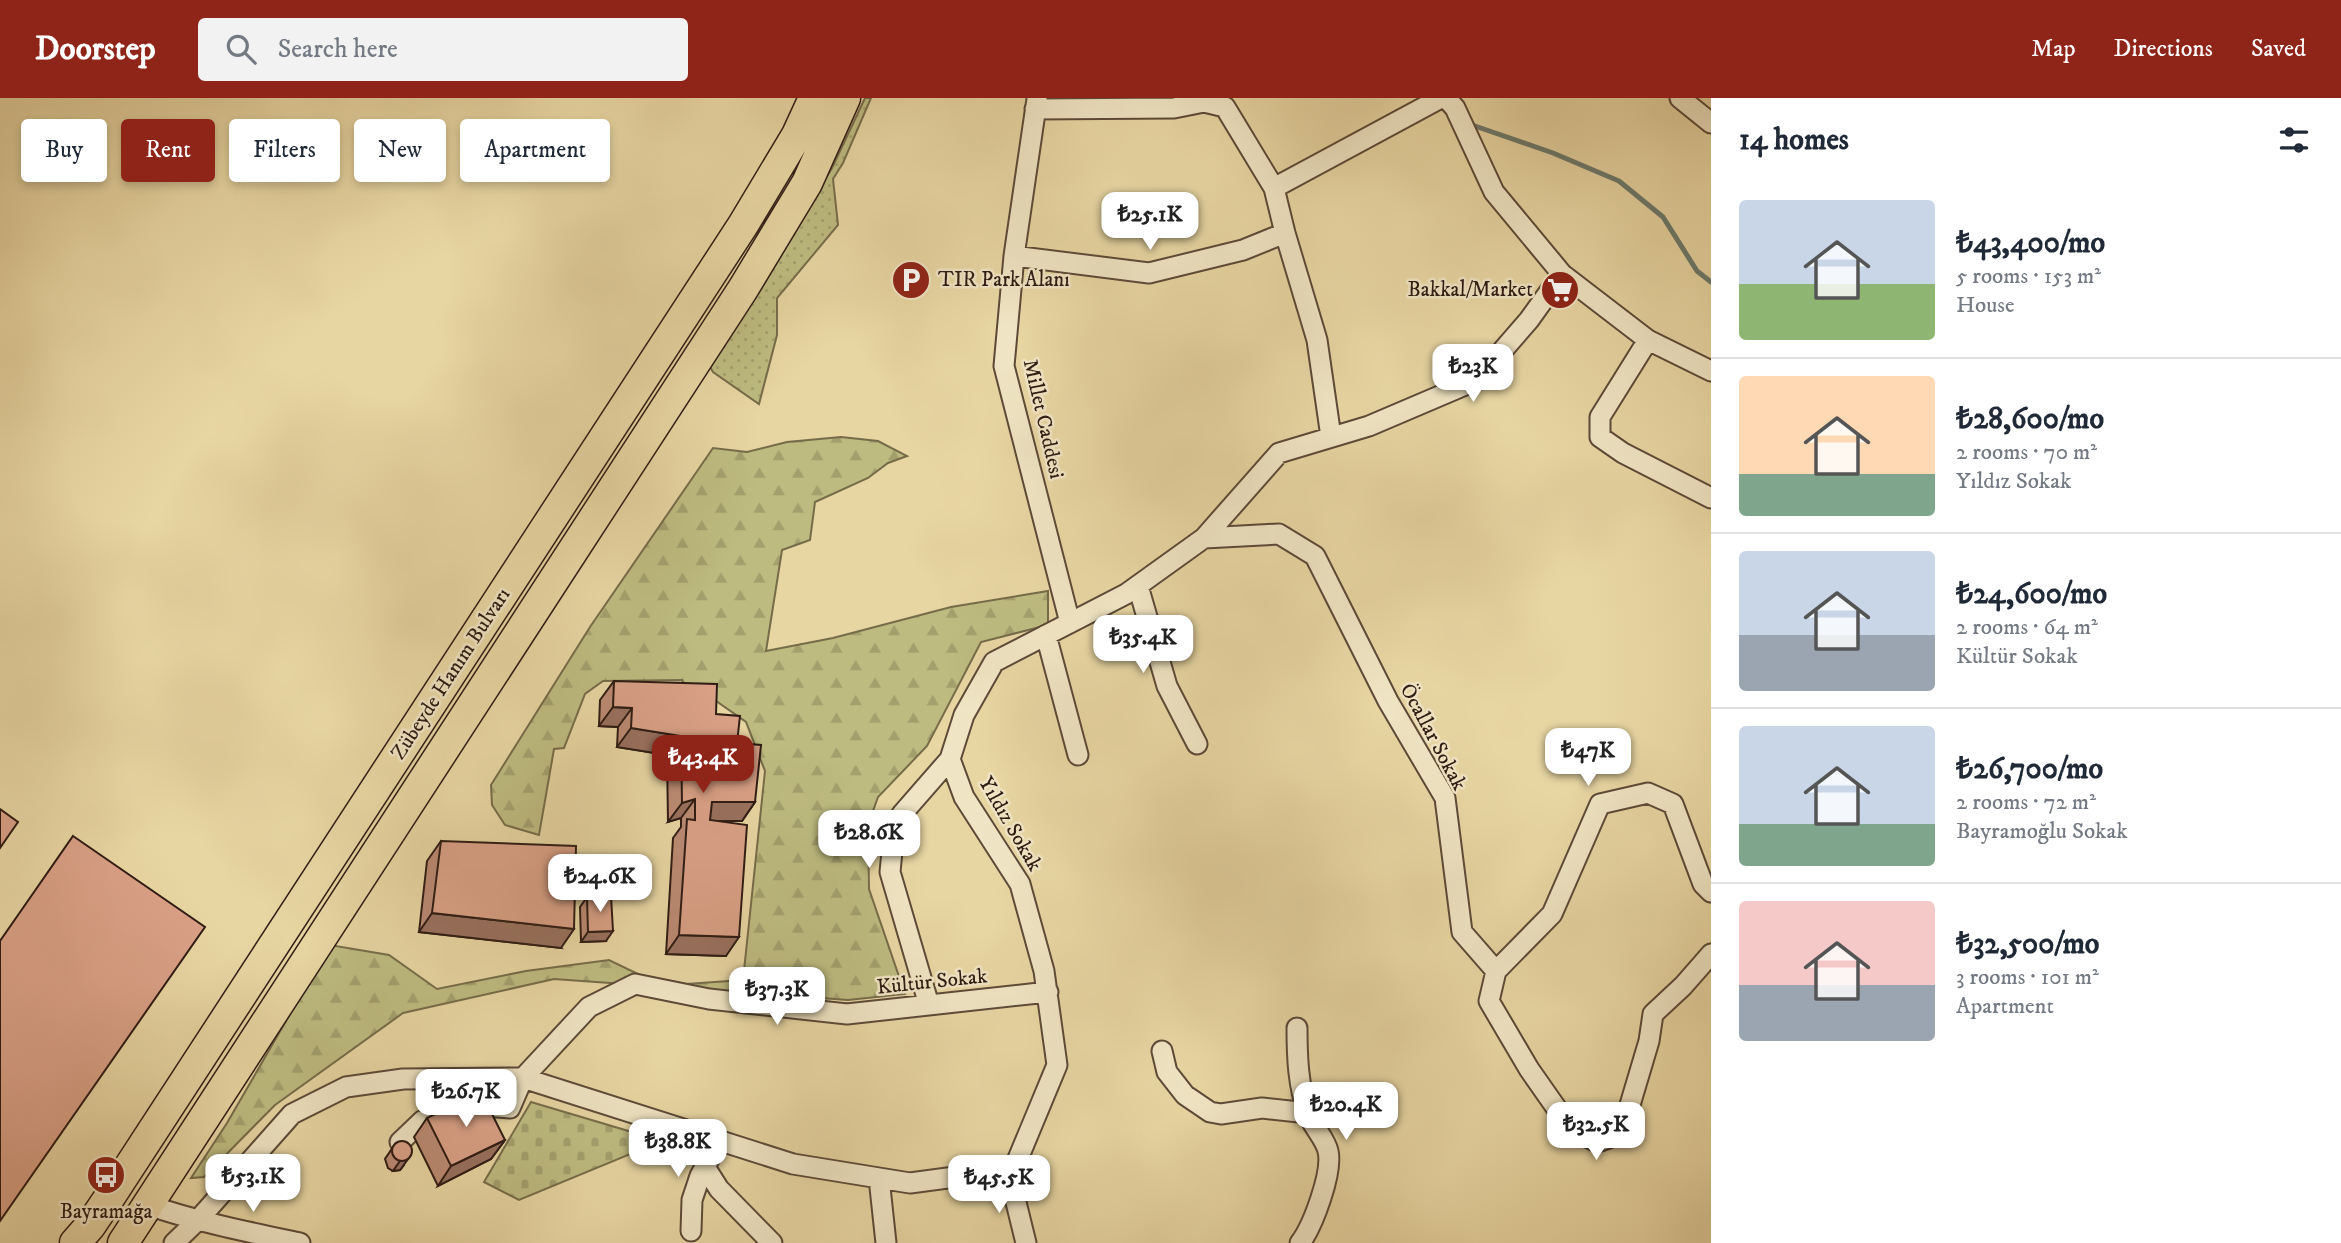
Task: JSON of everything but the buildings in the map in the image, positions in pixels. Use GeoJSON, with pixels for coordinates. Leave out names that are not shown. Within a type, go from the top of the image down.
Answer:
{"type":"FeatureCollection","features":[{"type":"Feature","properties":{"kind":"highway","name":"Zübeyde Hanım Bulvarı"},"geometry":{"type":"LineString","coordinates":[[75,1243],[104,1205],[743,225],[797,135],[814,98]]}},
{"type":"Feature","properties":{"kind":"highway","name":"Zübeyde Hanım Bulvarı"},"geometry":{"type":"LineString","coordinates":[[122,1243],[743,289],[807,183],[845,98]]}},
{"type":"Feature","properties":{"kind":"street"},"geometry":{"type":"LineString","coordinates":[[1274,188],[1443,98],[1455,108],[1494,192],[1562,274],[1648,340],[1711,371]]}},
{"type":"Feature","properties":{"kind":"street"},"geometry":{"type":"LineString","coordinates":[[1680,98],[1711,123]]}},
{"type":"Feature","properties":{"kind":"street"},"geometry":{"type":"LineString","coordinates":[[1036,104],[1174,108],[1204,102],[1225,107],[1274,188],[1317,340],[1331,438]]}},
{"type":"Feature","properties":{"kind":"street","name":"Millet Caddesi"},"geometry":{"type":"LineString","coordinates":[[1036,104],[1014,256],[1004,366],[1070,623]]}},
{"type":"Feature","properties":{"kind":"street"},"geometry":{"type":"LineString","coordinates":[[1014,256],[1149,273],[1243,250],[1285,233]]}},
{"type":"Feature","properties":{"kind":"street"},"geometry":{"type":"LineString","coordinates":[[929,1005],[890,872],[894,830],[902,814],[950,759],[964,715],[994,662],[1126,594],[1204,538],[1279,453],[1369,426],[1477,380],[1529,320],[1562,274]]}},
{"type":"Feature","properties":{"kind":"street"},"geometry":{"type":"LineString","coordinates":[[1648,340],[1600,417],[1600,437],[1623,453],[1711,498]]}},
{"type":"Feature","properties":{"kind":"street","name":"Öcallar Sokak"},"geometry":{"type":"LineString","coordinates":[[1204,538],[1279,534],[1315,555],[1388,701],[1445,798],[1462,932],[1496,971]]}},
{"type":"Feature","properties":{"kind":"street"},"geometry":{"type":"LineString","coordinates":[[1138,586],[1167,686],[1197,744]]}},
{"type":"Feature","properties":{"kind":"street"},"geometry":{"type":"LineString","coordinates":[[1046,635],[1077,755]]}},
{"type":"Feature","properties":{"kind":"street","name":"Yıldız Sokak"},"geometry":{"type":"LineString","coordinates":[[950,759],[964,797],[1020,884],[1048,992],[1056,1065],[1010,1178]]}},
{"type":"Feature","properties":{"kind":"street"},"geometry":{"type":"LineString","coordinates":[[1711,892],[1703,884],[1673,804],[1648,793],[1600,804],[1552,914],[1496,971],[1489,1001],[1528,1069],[1571,1129],[1597,1142],[1609,1138],[1627,1115],[1649,1041],[1653,1014],[1683,986],[1711,954]]}},
{"type":"Feature","properties":{"kind":"street","name":"Kültür Sokak"},"geometry":{"type":"LineString","coordinates":[[400,1142],[422,1121],[460,1104],[510,1108],[523,1077],[589,1007],[635,984],[709,999],[846,1014],[1048,992]]}},
{"type":"Feature","properties":{"kind":"street"},"geometry":{"type":"LineString","coordinates":[[1297,1028],[1297,1065],[1308,1113],[1328,1152],[1326,1185],[1307,1234],[1300,1243]]}},
{"type":"Feature","properties":{"kind":"street"},"geometry":{"type":"LineString","coordinates":[[1162,1051],[1167,1072],[1185,1095],[1210,1112],[1221,1114],[1262,1108],[1308,1113]]}},
{"type":"Feature","properties":{"kind":"street"},"geometry":{"type":"LineString","coordinates":[[174,1243],[198,1220],[292,1114],[346,1087],[403,1079],[523,1077],[793,1164],[910,1184],[985,1173],[1010,1178],[1026,1243]]}},
{"type":"Feature","properties":{"kind":"street"},"geometry":{"type":"LineString","coordinates":[[691,1231],[692,1200],[719,1141]]}},
{"type":"Feature","properties":{"kind":"street"},"geometry":{"type":"LineString","coordinates":[[705,1167],[719,1189],[772,1243]]}},
{"type":"Feature","properties":{"kind":"street"},"geometry":{"type":"LineString","coordinates":[[878,1178],[886,1243]]}},
{"type":"Feature","properties":{"kind":"street"},"geometry":{"type":"LineString","coordinates":[[148,1205],[250,1234],[300,1243]]}},
{"type":"Feature","properties":{"kind":"green space"},"geometry":{"type":"Polygon","coordinates":[[[865,98],[871,98],[843,163],[833,179],[838,225],[777,298],[777,335],[759,404],[713,372],[709,365],[832,168],[865,98]]]}},
{"type":"Feature","properties":{"kind":"green space"},"geometry":{"type":"Polygon","coordinates":[[[841,437],[878,441],[907,456],[888,463],[868,478],[815,502],[810,540],[782,550],[766,651],[833,638],[951,607],[1048,591],[1048,625],[981,642],[927,746],[878,797],[868,825],[869,889],[905,994],[848,1000],[554,979],[403,1013],[275,1105],[204,1177],[191,1178],[227,1123],[330,945],[389,955],[437,989],[526,971],[609,960],[640,975],[686,984],[743,980],[765,771],[746,722],[716,701],[688,693],[682,680],[603,681],[585,694],[564,748],[554,749],[539,835],[505,825],[492,805],[491,785],[590,627],[713,448],[747,452],[787,442],[841,437]]]}},
{"type":"Feature","properties":{"kind":"green space"},"geometry":{"type":"Polygon","coordinates":[[[531,1102],[662,1141],[519,1200],[484,1182],[531,1102]]]}},
{"type":"Feature","properties":{"kind":"waterway"},"geometry":{"type":"LineString","coordinates":[[1472,125],[1553,153],[1619,181],[1663,217],[1697,271],[1711,282]]}},
{"type":"Feature","properties":{"kind":"place","name":"TIR Park Alanı"},"geometry":{"type":"Point","coordinates":[911,280]}},
{"type":"Feature","properties":{"kind":"place","name":"Bakkal/Market"},"geometry":{"type":"Point","coordinates":[1560,290]}},
{"type":"Feature","properties":{"kind":"place","name":"Bayramağa"},"geometry":{"type":"Point","coordinates":[106,1175]}}]}
